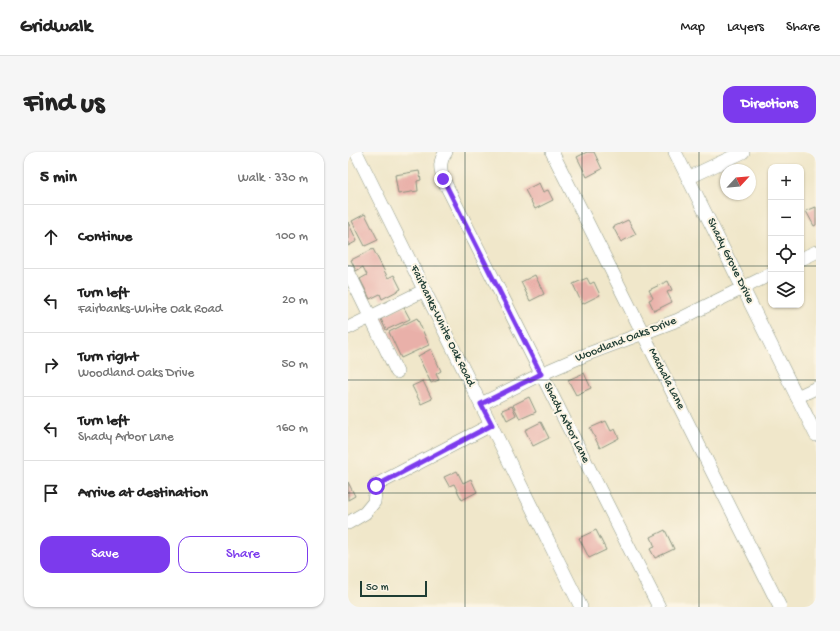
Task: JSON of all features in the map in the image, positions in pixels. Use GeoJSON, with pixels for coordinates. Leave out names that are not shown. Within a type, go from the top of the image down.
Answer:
{"type":"FeatureCollection","features":[{"type":"Feature","properties":{"kind":"street","name":"Fairbanks-White Oak Road"},"geometry":{"type":"LineString","coordinates":[[356,152],[581,607]]}},
{"type":"Feature","properties":{"kind":"street","name":"Shady Arbor Lane"},"geometry":{"type":"LineString","coordinates":[[446,152],[440,163],[440,171],[443,179],[659,607]]}},
{"type":"Feature","properties":{"kind":"street","name":"Machala Lane"},"geometry":{"type":"LineString","coordinates":[[552,152],[780,607]]}},
{"type":"Feature","properties":{"kind":"street","name":"Shady Grove Drive"},"geometry":{"type":"LineString","coordinates":[[675,152],[816,435]]}},
{"type":"Feature","properties":{"kind":"street"},"geometry":{"type":"LineString","coordinates":[[688,178],[743,152]]}},
{"type":"Feature","properties":{"kind":"street"},"geometry":{"type":"LineString","coordinates":[[804,258],[816,252]]}},
{"type":"Feature","properties":{"kind":"street"},"geometry":{"type":"LineString","coordinates":[[348,271],[397,372]]}},
{"type":"Feature","properties":{"kind":"street","name":"Woodland Oaks Drive"},"geometry":{"type":"LineString","coordinates":[[481,404],[541,374],[585,355],[678,320],[768,276]]}},
{"type":"Feature","properties":{"kind":"street"},"geometry":{"type":"LineString","coordinates":[[348,328],[425,290]]}},
{"type":"Feature","properties":{"kind":"street"},"geometry":{"type":"LineString","coordinates":[[797,397],[816,388]]}},
{"type":"Feature","properties":{"kind":"street"},"geometry":{"type":"LineString","coordinates":[[348,523],[365,513],[374,502],[376,486],[492,425]]}},
{"type":"Feature","properties":{"kind":"building"},"geometry":{"type":"Polygon","coordinates":[[[587,152],[594,152],[602,169],[587,177],[577,157],[587,152]]]}},
{"type":"Feature","properties":{"kind":"building"},"geometry":{"type":"Polygon","coordinates":[[[419,171],[421,180],[417,181],[418,191],[398,194],[395,175],[419,171]]]}},
{"type":"Feature","properties":{"kind":"building"},"geometry":{"type":"Polygon","coordinates":[[[539,183],[543,192],[548,190],[553,200],[535,209],[525,190],[539,183]]]}},
{"type":"Feature","properties":{"kind":"building"},"geometry":{"type":"Polygon","coordinates":[[[816,207],[816,225],[814,226],[806,211],[816,207]]]}},
{"type":"Feature","properties":{"kind":"building"},"geometry":{"type":"Polygon","coordinates":[[[365,214],[378,240],[365,246],[352,221],[365,214]]]}},
{"type":"Feature","properties":{"kind":"building"},"geometry":{"type":"Polygon","coordinates":[[[628,220],[636,234],[621,242],[613,227],[628,220]]]}},
{"type":"Feature","properties":{"kind":"building"},"geometry":{"type":"Polygon","coordinates":[[[348,222],[357,241],[348,246],[348,222]]]}},
{"type":"Feature","properties":{"kind":"building"},"geometry":{"type":"Polygon","coordinates":[[[373,249],[388,278],[394,275],[401,289],[382,299],[380,294],[370,299],[360,279],[367,275],[363,267],[356,271],[351,260],[373,249]]]}},
{"type":"Feature","properties":{"kind":"building"},"geometry":{"type":"Polygon","coordinates":[[[535,275],[544,294],[530,301],[521,282],[535,275]]]}},
{"type":"Feature","properties":{"kind":"building"},"geometry":{"type":"Polygon","coordinates":[[[587,278],[590,284],[594,282],[600,295],[582,304],[573,284],[587,278]]]}},
{"type":"Feature","properties":{"kind":"building"},"geometry":{"type":"Polygon","coordinates":[[[668,281],[672,290],[667,292],[672,302],[654,311],[649,300],[653,298],[649,290],[668,281]]]}},
{"type":"Feature","properties":{"kind":"building"},"geometry":{"type":"Polygon","coordinates":[[[403,306],[410,319],[386,330],[380,317],[403,306]]]}},
{"type":"Feature","properties":{"kind":"building"},"geometry":{"type":"Polygon","coordinates":[[[417,318],[429,345],[401,358],[389,332],[417,318]]]}},
{"type":"Feature","properties":{"kind":"building"},"geometry":{"type":"Polygon","coordinates":[[[431,349],[441,371],[436,374],[439,380],[431,383],[418,356],[431,349]]]}},
{"type":"Feature","properties":{"kind":"building"},"geometry":{"type":"Polygon","coordinates":[[[584,373],[591,388],[576,395],[568,380],[584,373]]]}},
{"type":"Feature","properties":{"kind":"building"},"geometry":{"type":"Polygon","coordinates":[[[423,381],[432,399],[421,404],[412,386],[423,381]]]}},
{"type":"Feature","properties":{"kind":"building"},"geometry":{"type":"Polygon","coordinates":[[[529,397],[536,412],[520,419],[513,405],[529,397]]]}},
{"type":"Feature","properties":{"kind":"building"},"geometry":{"type":"Polygon","coordinates":[[[512,406],[516,415],[507,420],[502,410],[512,406]]]}},
{"type":"Feature","properties":{"kind":"building"},"geometry":{"type":"Polygon","coordinates":[[[606,421],[611,431],[615,429],[619,438],[600,448],[590,428],[606,421]]]}},
{"type":"Feature","properties":{"kind":"building"},"geometry":{"type":"Polygon","coordinates":[[[541,422],[549,438],[533,446],[525,430],[541,422]]]}},
{"type":"Feature","properties":{"kind":"building"},"geometry":{"type":"Polygon","coordinates":[[[457,471],[463,483],[471,479],[477,492],[462,500],[454,484],[449,486],[444,477],[457,471]]]}},
{"type":"Feature","properties":{"kind":"building"},"geometry":{"type":"Polygon","coordinates":[[[348,482],[355,496],[348,500],[348,482]]]}},
{"type":"Feature","properties":{"kind":"building"},"geometry":{"type":"Polygon","coordinates":[[[596,530],[606,550],[589,558],[579,538],[596,530]]]}},
{"type":"Feature","properties":{"kind":"building"},"geometry":{"type":"Polygon","coordinates":[[[665,530],[674,549],[655,558],[650,549],[655,547],[651,537],[665,530]]]}},
{"type":"Feature","properties":{"kind":"route"},"geometry":{"type":"LineString","coordinates":[[376,486],[492,425],[481,404],[541,374],[443,179]]}}]}
